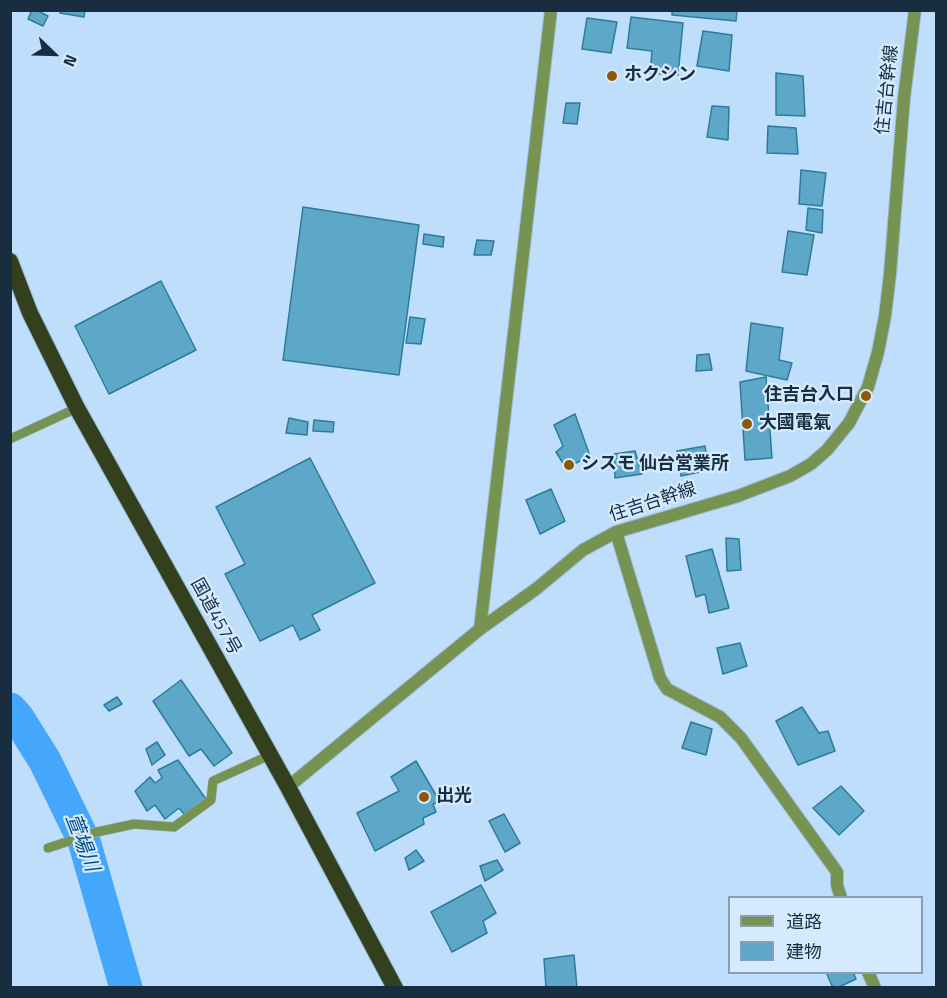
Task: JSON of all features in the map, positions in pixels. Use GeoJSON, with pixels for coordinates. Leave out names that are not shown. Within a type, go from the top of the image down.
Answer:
{"type":"FeatureCollection","features":[{"type":"Feature","properties":{"kind":"highway","name":"国道457号"},"geometry":{"type":"LineString","coordinates":[[10,261],[30,312],[77,408],[288,788],[395,987]]}},
{"type":"Feature","properties":{"kind":"street"},"geometry":{"type":"LineString","coordinates":[[480,630],[551,10]]}},
{"type":"Feature","properties":{"kind":"street","name":"住吉台幹線"},"geometry":{"type":"LineString","coordinates":[[288,788],[480,630],[536,589],[583,550],[616,532],[738,496],[790,476],[811,464],[827,450],[849,423],[868,387],[885,316],[904,98],[915,10]]}},
{"type":"Feature","properties":{"kind":"street"},"geometry":{"type":"LineString","coordinates":[[616,532],[660,678],[667,689],[720,717],[741,738],[837,872],[837,885],[841,896]]}},
{"type":"Feature","properties":{"kind":"lane"},"geometry":{"type":"LineString","coordinates":[[10,439],[77,408]]}},
{"type":"Feature","properties":{"kind":"lane"},"geometry":{"type":"LineString","coordinates":[[48,848],[97,832],[134,824],[174,826],[211,800],[213,781],[270,756]]}},
{"type":"Feature","properties":{"kind":"building"},"geometry":{"type":"Polygon","coordinates":[[[32,10],[48,16],[43,26],[28,19],[32,10]]]}},
{"type":"Feature","properties":{"kind":"building"},"geometry":{"type":"Polygon","coordinates":[[[60,10],[85,10],[84,17],[60,13],[60,10]]]}},
{"type":"Feature","properties":{"kind":"building"},"geometry":{"type":"Polygon","coordinates":[[[672,10],[737,10],[736,21],[672,15],[672,10]]]}},
{"type":"Feature","properties":{"kind":"building"},"geometry":{"type":"Polygon","coordinates":[[[631,17],[683,23],[678,75],[650,73],[652,51],[627,48],[631,17]]]}},
{"type":"Feature","properties":{"kind":"building"},"geometry":{"type":"Polygon","coordinates":[[[587,18],[617,22],[611,53],[582,49],[587,18]]]}},
{"type":"Feature","properties":{"kind":"building"},"geometry":{"type":"Polygon","coordinates":[[[703,31],[732,35],[729,71],[697,66],[703,31]]]}},
{"type":"Feature","properties":{"kind":"building"},"geometry":{"type":"Polygon","coordinates":[[[776,73],[803,76],[805,116],[776,115],[776,73]]]}},
{"type":"Feature","properties":{"kind":"building"},"geometry":{"type":"Polygon","coordinates":[[[566,103],[580,103],[577,124],[563,123],[566,103]]]}},
{"type":"Feature","properties":{"kind":"building"},"geometry":{"type":"Polygon","coordinates":[[[712,106],[729,107],[728,140],[707,137],[712,106]]]}},
{"type":"Feature","properties":{"kind":"building"},"geometry":{"type":"Polygon","coordinates":[[[768,126],[796,128],[798,154],[767,153],[768,126]]]}},
{"type":"Feature","properties":{"kind":"building"},"geometry":{"type":"Polygon","coordinates":[[[801,170],[826,173],[822,206],[799,204],[801,170]]]}},
{"type":"Feature","properties":{"kind":"building"},"geometry":{"type":"Polygon","coordinates":[[[303,207],[419,225],[399,375],[283,360],[303,207]]]}},
{"type":"Feature","properties":{"kind":"building"},"geometry":{"type":"Polygon","coordinates":[[[808,208],[823,210],[822,233],[806,230],[808,208]]]}},
{"type":"Feature","properties":{"kind":"building"},"geometry":{"type":"Polygon","coordinates":[[[788,231],[814,235],[807,275],[782,272],[788,231]]]}},
{"type":"Feature","properties":{"kind":"building"},"geometry":{"type":"Polygon","coordinates":[[[424,234],[444,237],[443,247],[423,244],[424,234]]]}},
{"type":"Feature","properties":{"kind":"building"},"geometry":{"type":"Polygon","coordinates":[[[477,240],[494,241],[491,255],[474,255],[477,240]]]}},
{"type":"Feature","properties":{"kind":"building"},"geometry":{"type":"Polygon","coordinates":[[[161,281],[196,350],[109,394],[75,326],[161,281]]]}},
{"type":"Feature","properties":{"kind":"building"},"geometry":{"type":"Polygon","coordinates":[[[410,317],[425,319],[421,344],[406,343],[410,317]]]}},
{"type":"Feature","properties":{"kind":"building"},"geometry":{"type":"Polygon","coordinates":[[[751,323],[783,328],[779,360],[792,363],[787,380],[746,371],[751,323]]]}},
{"type":"Feature","properties":{"kind":"building"},"geometry":{"type":"Polygon","coordinates":[[[709,354],[712,370],[696,371],[697,355],[709,354]]]}},
{"type":"Feature","properties":{"kind":"building"},"geometry":{"type":"Polygon","coordinates":[[[766,377],[772,458],[745,460],[740,382],[766,377]]]}},
{"type":"Feature","properties":{"kind":"building"},"geometry":{"type":"Polygon","coordinates":[[[575,414],[590,456],[566,468],[556,452],[563,446],[554,425],[575,414]]]}},
{"type":"Feature","properties":{"kind":"building"},"geometry":{"type":"Polygon","coordinates":[[[289,418],[308,422],[307,435],[286,433],[289,418]]]}},
{"type":"Feature","properties":{"kind":"building"},"geometry":{"type":"Polygon","coordinates":[[[314,420],[334,422],[333,432],[313,431],[314,420]]]}},
{"type":"Feature","properties":{"kind":"building"},"geometry":{"type":"Polygon","coordinates":[[[705,446],[709,470],[681,476],[677,451],[705,446]]]}},
{"type":"Feature","properties":{"kind":"building"},"geometry":{"type":"Polygon","coordinates":[[[635,451],[642,474],[615,478],[614,454],[635,451]]]}},
{"type":"Feature","properties":{"kind":"building"},"geometry":{"type":"Polygon","coordinates":[[[310,458],[375,583],[312,615],[320,630],[300,640],[293,625],[260,641],[225,574],[245,564],[216,507],[310,458]]]}},
{"type":"Feature","properties":{"kind":"building"},"geometry":{"type":"Polygon","coordinates":[[[551,489],[565,521],[540,534],[526,500],[551,489]]]}},
{"type":"Feature","properties":{"kind":"building"},"geometry":{"type":"Polygon","coordinates":[[[726,538],[739,539],[741,570],[727,571],[726,538]]]}},
{"type":"Feature","properties":{"kind":"building"},"geometry":{"type":"Polygon","coordinates":[[[712,549],[729,608],[709,613],[705,594],[696,597],[686,556],[712,549]]]}},
{"type":"Feature","properties":{"kind":"building"},"geometry":{"type":"Polygon","coordinates":[[[740,643],[747,666],[723,674],[717,648],[740,643]]]}},
{"type":"Feature","properties":{"kind":"building"},"geometry":{"type":"Polygon","coordinates":[[[181,680],[232,753],[214,766],[201,749],[189,756],[153,701],[181,680]]]}},
{"type":"Feature","properties":{"kind":"building"},"geometry":{"type":"Polygon","coordinates":[[[117,697],[122,704],[109,711],[104,705],[117,697]]]}},
{"type":"Feature","properties":{"kind":"building"},"geometry":{"type":"Polygon","coordinates":[[[802,707],[819,733],[828,731],[835,751],[798,765],[776,721],[802,707]]]}},
{"type":"Feature","properties":{"kind":"building"},"geometry":{"type":"Polygon","coordinates":[[[691,722],[712,729],[706,755],[682,748],[691,722]]]}},
{"type":"Feature","properties":{"kind":"building"},"geometry":{"type":"Polygon","coordinates":[[[157,742],[165,755],[152,765],[146,749],[157,742]]]}},
{"type":"Feature","properties":{"kind":"building"},"geometry":{"type":"Polygon","coordinates":[[[178,760],[206,799],[184,814],[179,808],[165,819],[155,805],[147,811],[135,791],[150,777],[155,783],[162,778],[158,770],[178,760]]]}},
{"type":"Feature","properties":{"kind":"building"},"geometry":{"type":"Polygon","coordinates":[[[416,761],[440,802],[433,804],[436,812],[423,818],[424,824],[375,851],[357,813],[399,791],[391,777],[416,761]]]}},
{"type":"Feature","properties":{"kind":"building"},"geometry":{"type":"Polygon","coordinates":[[[841,786],[864,811],[839,835],[813,808],[841,786]]]}},
{"type":"Feature","properties":{"kind":"building"},"geometry":{"type":"Polygon","coordinates":[[[504,814],[520,843],[505,852],[489,821],[504,814]]]}},
{"type":"Feature","properties":{"kind":"building"},"geometry":{"type":"Polygon","coordinates":[[[416,850],[424,861],[409,870],[405,858],[416,850]]]}},
{"type":"Feature","properties":{"kind":"building"},"geometry":{"type":"Polygon","coordinates":[[[497,860],[503,870],[485,881],[480,866],[497,860]]]}},
{"type":"Feature","properties":{"kind":"building"},"geometry":{"type":"Polygon","coordinates":[[[481,885],[496,913],[483,921],[487,933],[452,952],[431,912],[481,885]]]}},
{"type":"Feature","properties":{"kind":"building"},"geometry":{"type":"Polygon","coordinates":[[[574,955],[577,988],[546,988],[544,959],[574,955]]]}},
{"type":"Feature","properties":{"kind":"building"},"geometry":{"type":"Polygon","coordinates":[[[827,974],[854,974],[856,979],[833,988],[827,974]]]}},
{"type":"Feature","properties":{"kind":"waterway","name":"萱場川"},"geometry":{"type":"LineString","coordinates":[[10,709],[45,761],[84,841],[126,988]]}},
{"type":"Feature","properties":{"kind":"place","name":"ホクシン"},"geometry":{"type":"Point","coordinates":[612,76]}},
{"type":"Feature","properties":{"kind":"place","name":"住吉台入口"},"geometry":{"type":"Point","coordinates":[866,396]}},
{"type":"Feature","properties":{"kind":"place","name":"大國電氣"},"geometry":{"type":"Point","coordinates":[747,424]}},
{"type":"Feature","properties":{"kind":"place","name":"シスモ 仙台営業所"},"geometry":{"type":"Point","coordinates":[569,465]}},
{"type":"Feature","properties":{"kind":"place","name":"出光"},"geometry":{"type":"Point","coordinates":[424,797]}}]}
